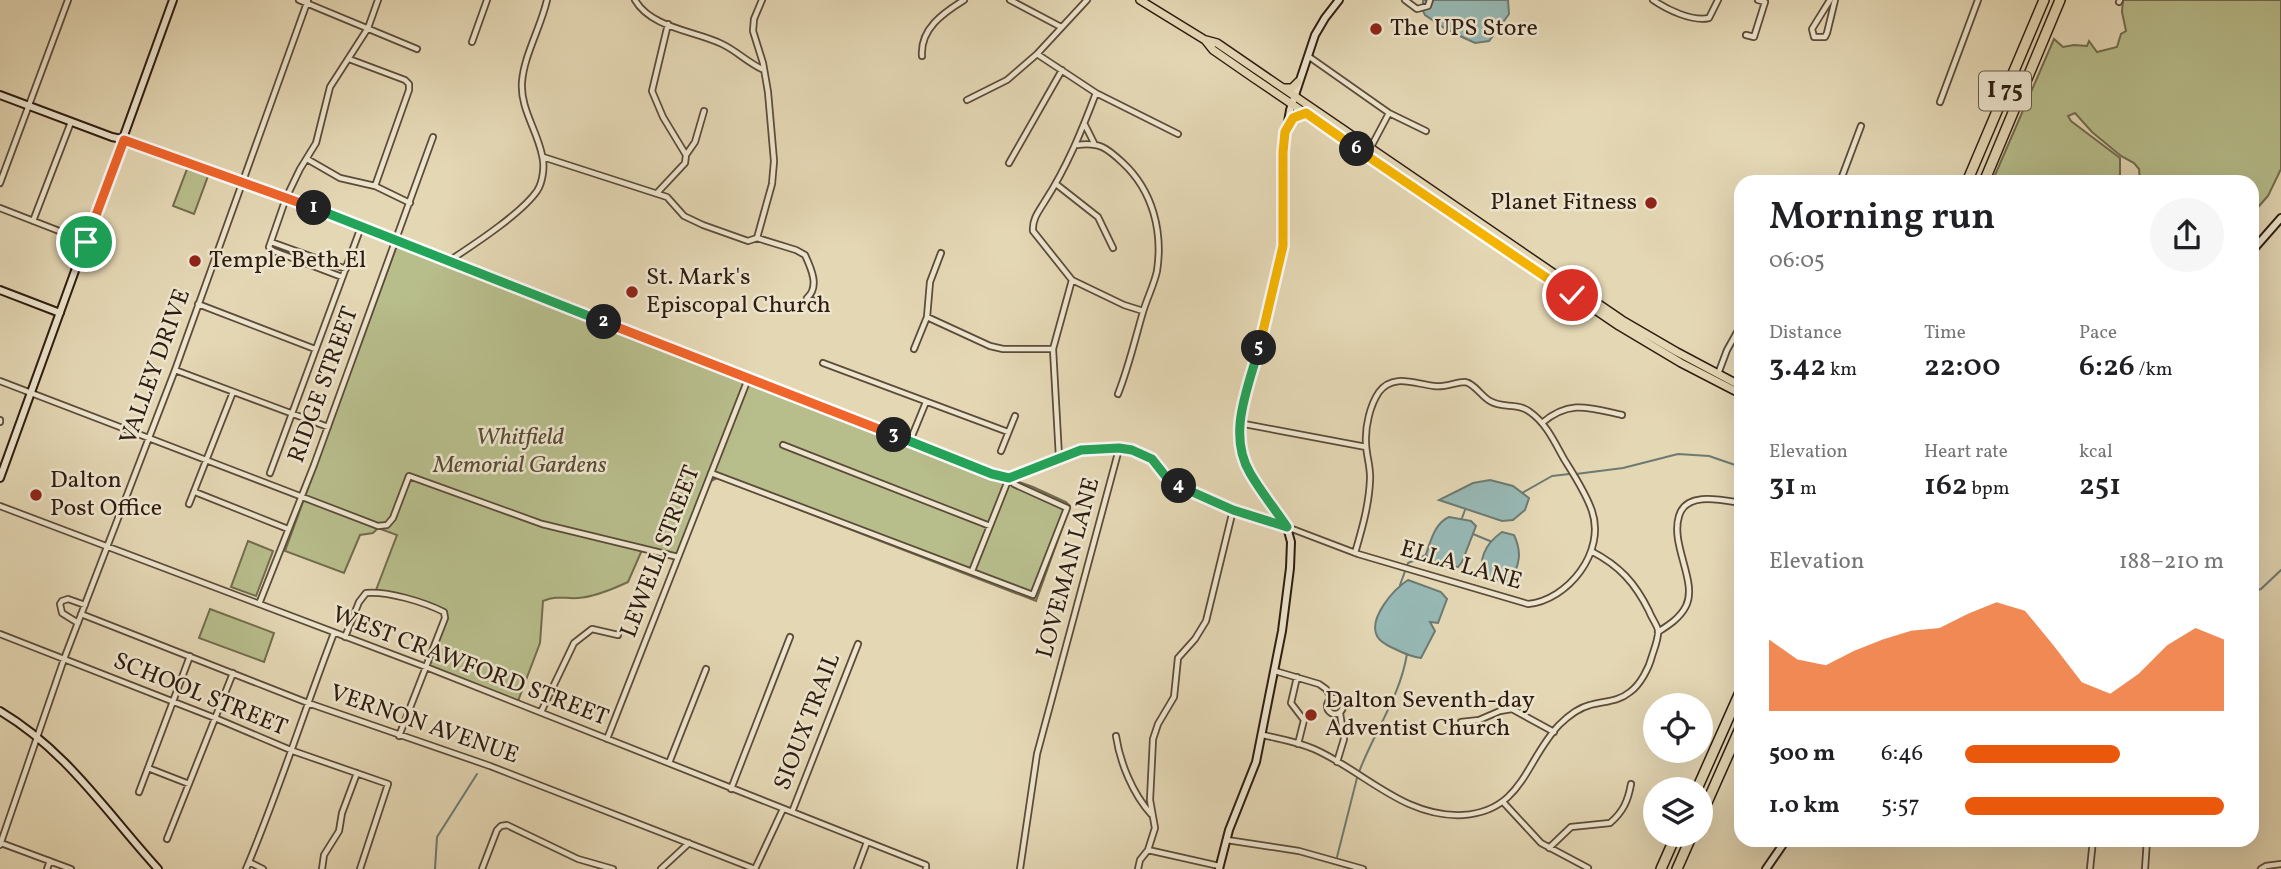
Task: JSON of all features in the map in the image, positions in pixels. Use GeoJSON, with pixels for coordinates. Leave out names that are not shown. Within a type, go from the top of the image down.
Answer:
{"type":"FeatureCollection","features":[{"type":"Feature","properties":{"kind":"highway","name":"I 75"},"geometry":{"type":"LineString","coordinates":[[1970,175],[2044,0]]}},
{"type":"Feature","properties":{"kind":"highway","name":"I 75"},"geometry":{"type":"LineString","coordinates":[[1987,175],[2060,0]]}},
{"type":"Feature","properties":{"kind":"highway"},"geometry":{"type":"LineString","coordinates":[[1702,777],[1734,705]]}},
{"type":"Feature","properties":{"kind":"highway"},"geometry":{"type":"LineString","coordinates":[[1713,789],[1734,742]]}},
{"type":"Feature","properties":{"kind":"highway"},"geometry":{"type":"LineString","coordinates":[[1661,869],[1671,847]]}},
{"type":"Feature","properties":{"kind":"highway"},"geometry":{"type":"LineString","coordinates":[[1677,869],[1687,847]]}},
{"type":"Feature","properties":{"kind":"main road"},"geometry":{"type":"LineString","coordinates":[[1140,0],[1205,40],[1217,43],[1282,88],[1306,113],[1610,316]]}},
{"type":"Feature","properties":{"kind":"main road"},"geometry":{"type":"LineString","coordinates":[[1205,40],[1213,50],[1371,149],[1658,350],[1734,383]]}},
{"type":"Feature","properties":{"kind":"main road"},"geometry":{"type":"LineString","coordinates":[[1282,88],[1292,88],[1298,82]]}},
{"type":"Feature","properties":{"kind":"main road"},"geometry":{"type":"LineString","coordinates":[[1285,132],[1293,118],[1306,113]]}},
{"type":"Feature","properties":{"kind":"main road"},"geometry":{"type":"LineString","coordinates":[[1716,377],[1734,389]]}},
{"type":"Feature","properties":{"kind":"street"},"geometry":{"type":"LineString","coordinates":[[0,183],[68,0]]}},
{"type":"Feature","properties":{"kind":"street"},"geometry":{"type":"LineString","coordinates":[[0,478],[173,0]]}},
{"type":"Feature","properties":{"kind":"street"},"geometry":{"type":"LineString","coordinates":[[299,0],[307,1],[417,49]]}},
{"type":"Feature","properties":{"kind":"street"},"geometry":{"type":"LineString","coordinates":[[342,277],[271,250],[271,242],[286,198],[320,134],[330,87],[368,28],[378,0]]}},
{"type":"Feature","properties":{"kind":"street"},"geometry":{"type":"LineString","coordinates":[[472,42],[487,0]]}},
{"type":"Feature","properties":{"kind":"street"},"geometry":{"type":"LineString","coordinates":[[449,261],[518,210],[538,190],[543,172],[543,157],[525,105],[522,83],[547,0]]}},
{"type":"Feature","properties":{"kind":"street"},"geometry":{"type":"LineString","coordinates":[[635,0],[646,13],[724,44],[749,64],[764,71]]}},
{"type":"Feature","properties":{"kind":"street"},"geometry":{"type":"LineString","coordinates":[[757,238],[772,184],[774,161],[764,71],[753,31],[754,19],[762,0]]}},
{"type":"Feature","properties":{"kind":"street"},"geometry":{"type":"LineString","coordinates":[[922,56],[922,40],[930,27],[964,0]]}},
{"type":"Feature","properties":{"kind":"street"},"geometry":{"type":"LineString","coordinates":[[1010,0],[1061,27]]}},
{"type":"Feature","properties":{"kind":"street"},"geometry":{"type":"LineString","coordinates":[[967,100],[1007,80],[1037,54],[1087,0]]}},
{"type":"Feature","properties":{"kind":"street"},"geometry":{"type":"LineString","coordinates":[[1148,850],[1219,867],[1226,840],[1252,778],[1263,735],[1290,568],[1291,542],[1287,527],[1249,472],[1240,448],[1239,423],[1283,246],[1285,132],[1307,55],[1325,18],[1339,0]]}},
{"type":"Feature","properties":{"kind":"street"},"geometry":{"type":"LineString","coordinates":[[1405,0],[1417,9],[1428,6],[1430,0]]}},
{"type":"Feature","properties":{"kind":"street"},"geometry":{"type":"LineString","coordinates":[[1653,0],[1701,20],[1709,18],[1718,0]]}},
{"type":"Feature","properties":{"kind":"street"},"geometry":{"type":"LineString","coordinates":[[1746,34],[1754,37],[1765,8],[1765,2],[1758,0]]}},
{"type":"Feature","properties":{"kind":"street"},"geometry":{"type":"LineString","coordinates":[[1833,0],[1827,33],[1822,38],[1814,37],[1812,29],[1833,0]]}},
{"type":"Feature","properties":{"kind":"street"},"geometry":{"type":"LineString","coordinates":[[1940,102],[1978,0]]}},
{"type":"Feature","properties":{"kind":"street","name":"VALLEY DRIVE"},"geometry":{"type":"LineString","coordinates":[[0,843],[64,659],[175,370],[307,1]]}},
{"type":"Feature","properties":{"kind":"street"},"geometry":{"type":"LineString","coordinates":[[668,24],[652,91],[669,129],[686,155]]}},
{"type":"Feature","properties":{"kind":"street"},"geometry":{"type":"LineString","coordinates":[[1037,54],[1097,93],[1178,134]]}},
{"type":"Feature","properties":{"kind":"street"},"geometry":{"type":"LineString","coordinates":[[1307,55],[1389,113],[1426,131]]}},
{"type":"Feature","properties":{"kind":"street"},"geometry":{"type":"LineString","coordinates":[[348,59],[405,80],[410,87],[375,186]]}},
{"type":"Feature","properties":{"kind":"street"},"geometry":{"type":"LineString","coordinates":[[1009,163],[1062,70]]}},
{"type":"Feature","properties":{"kind":"street"},"geometry":{"type":"LineString","coordinates":[[1097,93],[1076,145],[1035,217],[1033,231],[1072,279],[1124,305],[1143,311]]}},
{"type":"Feature","properties":{"kind":"street"},"geometry":{"type":"LineString","coordinates":[[0,94],[361,226],[992,474],[1009,478],[1081,450],[1119,448],[1144,454],[1152,459],[1167,478],[1183,489],[1233,510],[1287,527]]}},
{"type":"Feature","properties":{"kind":"street"},"geometry":{"type":"LineString","coordinates":[[657,193],[685,163],[686,155],[695,142],[704,111]]}},
{"type":"Feature","properties":{"kind":"street"},"geometry":{"type":"LineString","coordinates":[[1371,149],[1389,113]]}},
{"type":"Feature","properties":{"kind":"street"},"geometry":{"type":"LineString","coordinates":[[33,221],[71,121]]}},
{"type":"Feature","properties":{"kind":"street"},"geometry":{"type":"LineString","coordinates":[[1085,122],[1087,133],[1094,143],[1111,152],[1137,176],[1154,210],[1159,239],[1157,273],[1118,394]]}},
{"type":"Feature","properties":{"kind":"street"},"geometry":{"type":"LineString","coordinates":[[1843,175],[1861,126]]}},
{"type":"Feature","properties":{"kind":"street","name":"RIDGE STREET"},"geometry":{"type":"LineString","coordinates":[[259,604],[328,427],[433,137]]}},
{"type":"Feature","properties":{"kind":"street"},"geometry":{"type":"LineString","coordinates":[[1076,145],[1094,143]]}},
{"type":"Feature","properties":{"kind":"street"},"geometry":{"type":"LineString","coordinates":[[543,157],[667,197],[684,216],[703,225],[748,241],[757,238],[796,250],[805,256],[814,286],[813,293],[807,298],[822,304]]}},
{"type":"Feature","properties":{"kind":"street"},"geometry":{"type":"LineString","coordinates":[[307,159],[340,178],[375,186],[410,202]]}},
{"type":"Feature","properties":{"kind":"street"},"geometry":{"type":"LineString","coordinates":[[1056,184],[1098,216],[1113,248]]}},
{"type":"Feature","properties":{"kind":"street"},"geometry":{"type":"LineString","coordinates":[[0,208],[86,242]]}},
{"type":"Feature","properties":{"kind":"street"},"geometry":{"type":"LineString","coordinates":[[2259,243],[2281,218]]}},
{"type":"Feature","properties":{"kind":"street"},"geometry":{"type":"LineString","coordinates":[[270,473],[361,226]]}},
{"type":"Feature","properties":{"kind":"street"},"geometry":{"type":"LineString","coordinates":[[271,242],[345,269]]}},
{"type":"Feature","properties":{"kind":"street"},"geometry":{"type":"LineString","coordinates":[[914,349],[927,317],[930,282],[942,253]]}},
{"type":"Feature","properties":{"kind":"street"},"geometry":{"type":"LineString","coordinates":[[1059,457],[1053,349],[1072,279]]}},
{"type":"Feature","properties":{"kind":"street"},"geometry":{"type":"LineString","coordinates":[[0,290],[60,313]]}},
{"type":"Feature","properties":{"kind":"street"},"geometry":{"type":"LineString","coordinates":[[198,304],[315,349]]}},
{"type":"Feature","properties":{"kind":"street"},"geometry":{"type":"LineString","coordinates":[[927,317],[990,346],[1003,349],[1053,349]]}},
{"type":"Feature","properties":{"kind":"street"},"geometry":{"type":"LineString","coordinates":[[1716,377],[1734,338]]}},
{"type":"Feature","properties":{"kind":"street"},"geometry":{"type":"LineString","coordinates":[[822,363],[1007,432]]}},
{"type":"Feature","properties":{"kind":"street"},"geometry":{"type":"LineString","coordinates":[[175,370],[328,427]]}},
{"type":"Feature","properties":{"kind":"street","name":"LEWELL STREET"},"geometry":{"type":"LineString","coordinates":[[607,739],[749,378]]}},
{"type":"Feature","properties":{"kind":"street"},"geometry":{"type":"LineString","coordinates":[[0,381],[378,526],[387,525],[393,518],[409,476],[542,524],[678,556]]}},
{"type":"Feature","properties":{"kind":"street","name":"ELLA LANE"},"geometry":{"type":"LineString","coordinates":[[1287,527],[1355,553],[1528,604],[1540,603],[1560,593],[1576,577],[1591,551],[1593,513],[1542,423],[1522,406],[1492,402],[1466,382],[1442,387],[1405,381],[1392,382],[1378,395],[1366,430],[1369,497],[1355,553]]}},
{"type":"Feature","properties":{"kind":"street"},"geometry":{"type":"LineString","coordinates":[[189,504],[233,392]]}},
{"type":"Feature","properties":{"kind":"street"},"geometry":{"type":"LineString","coordinates":[[910,442],[926,402]]}},
{"type":"Feature","properties":{"kind":"street"},"geometry":{"type":"LineString","coordinates":[[1542,423],[1554,413],[1571,407],[1592,408],[1622,415]]}},
{"type":"Feature","properties":{"kind":"street"},"geometry":{"type":"LineString","coordinates":[[1001,451],[1014,416]]}},
{"type":"Feature","properties":{"kind":"street"},"geometry":{"type":"LineString","coordinates":[[1239,423],[1366,447]]}},
{"type":"Feature","properties":{"kind":"street"},"geometry":{"type":"LineString","coordinates":[[783,445],[990,526]]}},
{"type":"Feature","properties":{"kind":"street","name":"LOVEMAN LANE"},"geometry":{"type":"LineString","coordinates":[[1020,869],[1037,754],[1119,448]]}},
{"type":"Feature","properties":{"kind":"street"},"geometry":{"type":"LineString","coordinates":[[711,473],[1033,595],[1067,508],[1014,484],[1009,478]]}},
{"type":"Feature","properties":{"kind":"street"},"geometry":{"type":"LineString","coordinates":[[972,571],[1009,478]]}},
{"type":"Feature","properties":{"kind":"street"},"geometry":{"type":"LineString","coordinates":[[195,492],[289,529]]}},
{"type":"Feature","properties":{"kind":"street"},"geometry":{"type":"LineString","coordinates":[[1657,632],[1671,623],[1687,605],[1689,591],[1676,537],[1682,506],[1688,501],[1734,502]]}},
{"type":"Feature","properties":{"kind":"street","name":"WEST CRAWFORD STREET"},"geometry":{"type":"LineString","coordinates":[[0,506],[426,667],[926,867]]}},
{"type":"Feature","properties":{"kind":"street"},"geometry":{"type":"LineString","coordinates":[[1138,869],[1155,828],[1151,780],[1153,739],[1174,696],[1178,658],[1206,621],[1233,510]]}},
{"type":"Feature","properties":{"kind":"street"},"geometry":{"type":"LineString","coordinates":[[1263,735],[1316,750],[1401,801],[1429,811],[1461,815],[1483,812],[1504,803],[1517,789],[1554,732],[1576,710],[1611,702],[1633,690],[1649,666],[1657,632],[1639,591],[1626,574],[1591,551]]}},
{"type":"Feature","properties":{"kind":"street"},"geometry":{"type":"LineString","coordinates":[[345,637],[359,602],[366,593],[375,592],[444,612],[445,618],[399,736]]}},
{"type":"Feature","properties":{"kind":"street"},"geometry":{"type":"LineString","coordinates":[[78,623],[62,613],[60,604],[68,598],[85,605]]}},
{"type":"Feature","properties":{"kind":"street","name":"VERNON AVENUE"},"geometry":{"type":"LineString","coordinates":[[81,614],[307,703],[490,766],[755,869]]}},
{"type":"Feature","properties":{"kind":"street"},"geometry":{"type":"LineString","coordinates":[[541,712],[575,643],[592,629],[618,635]]}},
{"type":"Feature","properties":{"kind":"street"},"geometry":{"type":"LineString","coordinates":[[246,869],[293,751],[307,703],[334,633]]}},
{"type":"Feature","properties":{"kind":"street","name":"SCHOOL STREET"},"geometry":{"type":"LineString","coordinates":[[0,634],[293,751],[388,785],[360,869]]}},
{"type":"Feature","properties":{"kind":"street"},"geometry":{"type":"LineString","coordinates":[[731,789],[790,637]]}},
{"type":"Feature","properties":{"kind":"street","name":"SIOUX TRAIL"},"geometry":{"type":"LineString","coordinates":[[792,813],[858,643]]}},
{"type":"Feature","properties":{"kind":"street"},"geometry":{"type":"LineString","coordinates":[[139,792],[190,656]]}},
{"type":"Feature","properties":{"kind":"street"},"geometry":{"type":"LineString","coordinates":[[669,763],[706,669]]}},
{"type":"Feature","properties":{"kind":"street"},"geometry":{"type":"LineString","coordinates":[[1275,671],[1326,689],[1332,699]]}},
{"type":"Feature","properties":{"kind":"street"},"geometry":{"type":"LineString","coordinates":[[167,839],[233,673]]}},
{"type":"Feature","properties":{"kind":"street"},"geometry":{"type":"LineString","coordinates":[[1297,677],[1291,703],[1304,720],[1298,744]]}},
{"type":"Feature","properties":{"kind":"street"},"geometry":{"type":"LineString","coordinates":[[1337,762],[1344,739],[1340,713],[1343,704],[1337,698],[1332,699],[1327,705],[1328,710],[1332,714],[1340,713]]}},
{"type":"Feature","properties":{"kind":"street"},"geometry":{"type":"LineString","coordinates":[[1461,722],[1479,720],[1512,709],[1554,732]]}},
{"type":"Feature","properties":{"kind":"street"},"geometry":{"type":"LineString","coordinates":[[0,711],[37,737],[81,777],[158,869]]}},
{"type":"Feature","properties":{"kind":"street"},"geometry":{"type":"LineString","coordinates":[[1116,736],[1118,753],[1135,789],[1152,814]]}},
{"type":"Feature","properties":{"kind":"street"},"geometry":{"type":"LineString","coordinates":[[148,768],[189,783]]}},
{"type":"Feature","properties":{"kind":"street"},"geometry":{"type":"LineString","coordinates":[[322,869],[324,855],[339,831],[342,813],[357,773]]}},
{"type":"Feature","properties":{"kind":"street"},"geometry":{"type":"LineString","coordinates":[[1549,848],[1571,827],[1610,823],[1624,809],[1631,784]]}},
{"type":"Feature","properties":{"kind":"street"},"geometry":{"type":"LineString","coordinates":[[1504,803],[1526,829],[1549,848],[1588,868]]}},
{"type":"Feature","properties":{"kind":"street"},"geometry":{"type":"LineString","coordinates":[[755,869],[783,809]]}},
{"type":"Feature","properties":{"kind":"street"},"geometry":{"type":"LineString","coordinates":[[482,869],[501,825],[507,825],[578,859],[613,869]]}},
{"type":"Feature","properties":{"kind":"street"},"geometry":{"type":"LineString","coordinates":[[1226,840],[1299,852],[1363,869]]}},
{"type":"Feature","properties":{"kind":"street"},"geometry":{"type":"LineString","coordinates":[[654,869],[662,868],[689,842]]}},
{"type":"Feature","properties":{"kind":"street"},"geometry":{"type":"LineString","coordinates":[[857,869],[867,842]]}},
{"type":"Feature","properties":{"kind":"street"},"geometry":{"type":"LineString","coordinates":[[0,843],[71,869]]}},
{"type":"Feature","properties":{"kind":"street"},"geometry":{"type":"LineString","coordinates":[[1766,869],[1781,847]]}},
{"type":"Feature","properties":{"kind":"street"},"geometry":{"type":"LineString","coordinates":[[2090,869],[2092,847]]}},
{"type":"Feature","properties":{"kind":"street"},"geometry":{"type":"LineString","coordinates":[[2145,869],[2147,847]]}},
{"type":"Feature","properties":{"kind":"street"},"geometry":{"type":"LineString","coordinates":[[47,869],[50,861]]}},
{"type":"Feature","properties":{"kind":"street"},"geometry":{"type":"LineString","coordinates":[[249,862],[263,869]]}},
{"type":"Feature","properties":{"kind":"street"},"geometry":{"type":"LineString","coordinates":[[2261,869],[2281,864]]}},
{"type":"Feature","properties":{"kind":"green space"},"geometry":{"type":"Polygon","coordinates":[[[2123,0],[2281,0],[2281,169],[2268,196],[2259,206],[2259,175],[2139,175],[2134,163],[2092,132],[2075,113],[2068,116],[2071,121],[2120,158],[2120,175],[1995,175],[2054,39],[2063,47],[2087,46],[2089,41],[2097,52],[2117,47],[2121,34],[2126,31],[2122,12],[2123,0]]]}},
{"type":"Feature","properties":{"kind":"green space"},"geometry":{"type":"Polygon","coordinates":[[[187,169],[208,176],[194,214],[173,206],[187,169]]]}},
{"type":"Feature","properties":{"kind":"green space","name":"Whitfield Memorial Gardens"},"geometry":{"type":"Polygon","coordinates":[[[397,245],[850,421],[1033,487],[1066,502],[1070,506],[1036,601],[717,478],[711,481],[680,559],[642,550],[628,582],[591,596],[543,601],[540,643],[518,701],[429,666],[446,622],[447,612],[427,602],[376,590],[397,535],[378,528],[373,533],[360,535],[344,573],[285,551],[397,245]]]}},
{"type":"Feature","properties":{"kind":"green space"},"geometry":{"type":"Polygon","coordinates":[[[248,541],[273,551],[256,596],[231,587],[248,541]]]}},
{"type":"Feature","properties":{"kind":"green space"},"geometry":{"type":"Polygon","coordinates":[[[210,609],[274,633],[264,662],[199,638],[210,609]]]}},
{"type":"Feature","properties":{"kind":"water"},"geometry":{"type":"Polygon","coordinates":[[[1423,0],[1508,0],[1509,14],[1489,41],[1475,43],[1449,31],[1425,15],[1423,0]]]}},
{"type":"Feature","properties":{"kind":"water"},"geometry":{"type":"Polygon","coordinates":[[[1490,480],[1513,486],[1529,498],[1525,510],[1513,520],[1502,521],[1439,500],[1473,483],[1490,480]]]}},
{"type":"Feature","properties":{"kind":"water"},"geometry":{"type":"Polygon","coordinates":[[[1449,517],[1471,521],[1476,526],[1458,567],[1429,562],[1426,554],[1437,528],[1449,517]]]}},
{"type":"Feature","properties":{"kind":"water"},"geometry":{"type":"Polygon","coordinates":[[[1502,532],[1514,535],[1517,541],[1519,558],[1516,569],[1510,581],[1486,581],[1482,560],[1491,542],[1502,532]]]}},
{"type":"Feature","properties":{"kind":"water"},"geometry":{"type":"Polygon","coordinates":[[[1408,580],[1441,592],[1447,599],[1438,623],[1430,622],[1435,631],[1421,658],[1384,644],[1375,629],[1384,605],[1408,580]]]}},
{"type":"Feature","properties":{"kind":"waterway"},"geometry":{"type":"LineString","coordinates":[[1576,474],[1623,468],[1678,454],[1709,456],[1734,465]]}},
{"type":"Feature","properties":{"kind":"waterway"},"geometry":{"type":"LineString","coordinates":[[1522,493],[1552,476],[1569,474]]}},
{"type":"Feature","properties":{"kind":"waterway"},"geometry":{"type":"LineString","coordinates":[[1462,518],[1465,510]]}},
{"type":"Feature","properties":{"kind":"waterway"},"geometry":{"type":"LineString","coordinates":[[1473,534],[1490,541]]}},
{"type":"Feature","properties":{"kind":"waterway"},"geometry":{"type":"LineString","coordinates":[[1400,585],[1408,563],[1426,555]]}},
{"type":"Feature","properties":{"kind":"waterway"},"geometry":{"type":"LineString","coordinates":[[2259,590],[2281,570]]}},
{"type":"Feature","properties":{"kind":"waterway"},"geometry":{"type":"LineString","coordinates":[[1359,772],[1393,700],[1407,654]]}},
{"type":"Feature","properties":{"kind":"waterway"},"geometry":{"type":"LineString","coordinates":[[435,869],[437,837],[477,774]]}},
{"type":"Feature","properties":{"kind":"waterway"},"geometry":{"type":"LineString","coordinates":[[1337,857],[1357,778]]}},
{"type":"Feature","properties":{"kind":"place","name":"The UPS Store"},"geometry":{"type":"Point","coordinates":[1376,29]}},
{"type":"Feature","properties":{"kind":"place","name":"Planet Fitness"},"geometry":{"type":"Point","coordinates":[1651,203]}},
{"type":"Feature","properties":{"kind":"place","name":"Temple Beth El"},"geometry":{"type":"Point","coordinates":[195,261]}},
{"type":"Feature","properties":{"kind":"place","name":"St. Mark's Episcopal Church"},"geometry":{"type":"Point","coordinates":[632,292]}},
{"type":"Feature","properties":{"kind":"place","name":"Dalton Post Office"},"geometry":{"type":"Point","coordinates":[36,495]}},
{"type":"Feature","properties":{"kind":"place","name":"Dalton Seventh-day Adventist Church"},"geometry":{"type":"Point","coordinates":[1311,715]}},
{"type":"Feature","properties":{"kind":"route"},"geometry":{"type":"LineString","coordinates":[[86,242],[124,140],[131,141],[286,198],[992,474],[1009,478],[1081,450],[1132,450],[1152,459],[1167,478],[1183,489],[1233,510],[1287,527],[1249,472],[1240,448],[1239,423],[1283,246],[1283,152],[1285,132],[1293,118],[1306,113],[1572,295]]}}]}
